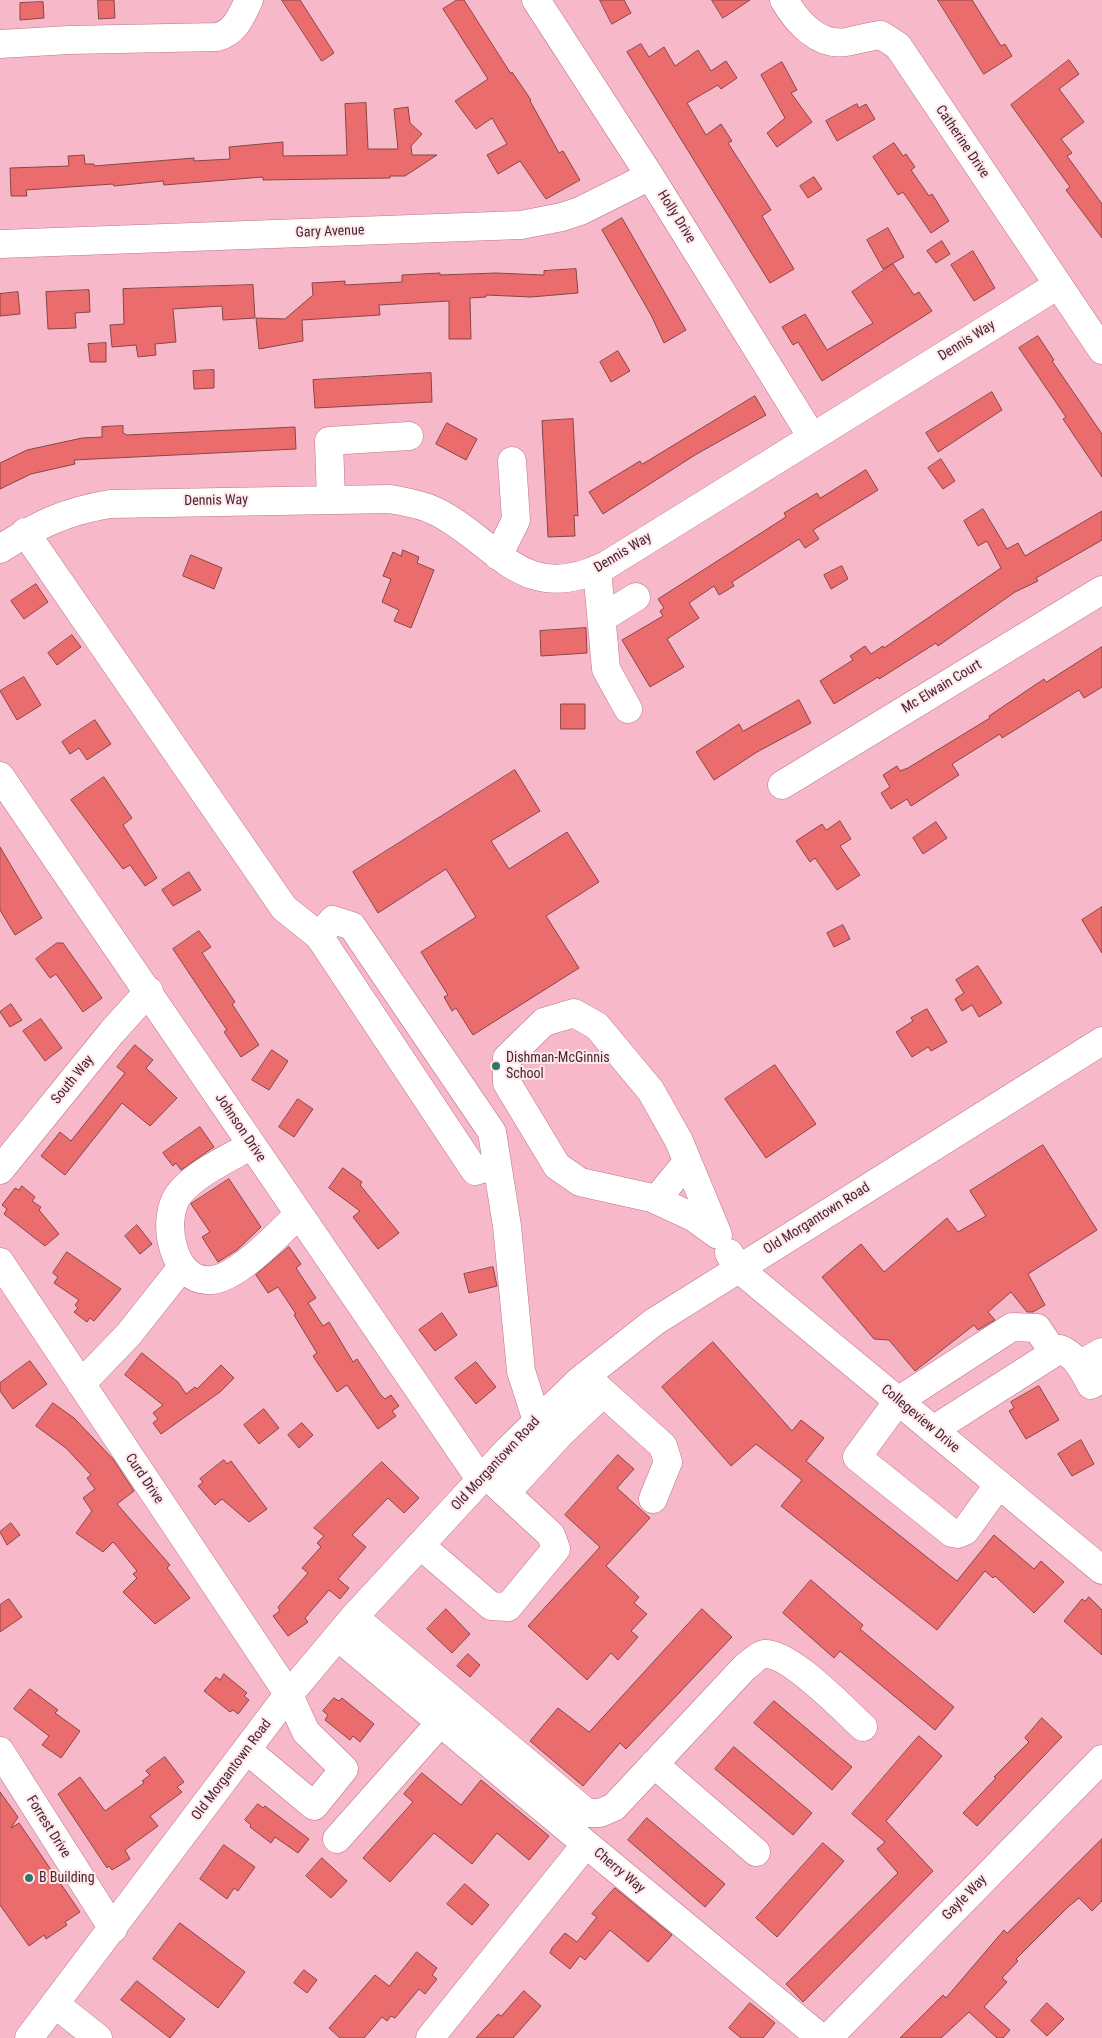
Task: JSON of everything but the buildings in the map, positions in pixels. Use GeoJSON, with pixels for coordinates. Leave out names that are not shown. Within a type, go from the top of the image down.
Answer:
{"type":"FeatureCollection","features":[{"type":"Feature","properties":{"kind":"street"},"geometry":{"type":"LineString","coordinates":[[0,44],[69,40],[217,37],[227,34],[235,27],[249,0]]}},
{"type":"Feature","properties":{"kind":"street","name":"Holly Drive"},"geometry":{"type":"LineString","coordinates":[[536,0],[650,176],[812,437]]}},
{"type":"Feature","properties":{"kind":"street","name":"Catherine Drive"},"geometry":{"type":"LineString","coordinates":[[784,0],[800,22],[819,37],[844,42],[881,35],[898,46],[1102,350]]}},
{"type":"Feature","properties":{"kind":"street","name":"Gary Avenue"},"geometry":{"type":"LineString","coordinates":[[0,244],[521,225],[562,217],[580,211],[650,176]]}},
{"type":"Feature","properties":{"kind":"street","name":"Dennis Way"},"geometry":{"type":"LineString","coordinates":[[0,549],[26,532],[66,513],[110,504],[390,499],[414,503],[434,510],[453,521],[498,556],[526,572],[546,578],[566,578],[597,569],[756,474],[812,437],[1058,285]]}},
{"type":"Feature","properties":{"kind":"street"},"geometry":{"type":"LineString","coordinates":[[331,500],[329,441],[410,436]]}},
{"type":"Feature","properties":{"kind":"street"},"geometry":{"type":"LineString","coordinates":[[498,556],[516,520],[512,462]]}},
{"type":"Feature","properties":{"kind":"street"},"geometry":{"type":"LineString","coordinates":[[26,532],[284,908],[318,936],[475,1171],[496,1165]]}},
{"type":"Feature","properties":{"kind":"street"},"geometry":{"type":"LineString","coordinates":[[597,569],[606,669],[628,708]]}},
{"type":"Feature","properties":{"kind":"street","name":"Mc Elwain Court"},"geometry":{"type":"LineString","coordinates":[[782,784],[1102,590]]}},
{"type":"Feature","properties":{"kind":"street"},"geometry":{"type":"LineString","coordinates":[[602,618],[636,597]]}},
{"type":"Feature","properties":{"kind":"street","name":"Johnson Drive"},"geometry":{"type":"LineString","coordinates":[[0,776],[149,991],[299,1214],[483,1476],[506,1493],[551,1535],[556,1549],[508,1607],[491,1606],[420,1545]]}},
{"type":"Feature","properties":{"kind":"street"},"geometry":{"type":"LineString","coordinates":[[318,936],[333,920],[352,926],[492,1132],[506,1226],[521,1371],[546,1423],[506,1493]]}},
{"type":"Feature","properties":{"kind":"street","name":"South Way"},"geometry":{"type":"LineString","coordinates":[[0,1170],[112,1032],[149,991]]}},
{"type":"Feature","properties":{"kind":"street"},"geometry":{"type":"LineString","coordinates":[[574,1013],[597,1026],[651,1091],[679,1142],[718,1235],[693,1217],[656,1200],[580,1182],[557,1166],[507,1083],[507,1058],[544,1022],[574,1013]]}},
{"type":"Feature","properties":{"kind":"street","name":"Old Morgantown Road"},"geometry":{"type":"LineString","coordinates":[[29,2038],[288,1695],[346,1627],[483,1476],[594,1384],[654,1322],[1102,1041]]}},
{"type":"Feature","properties":{"kind":"street"},"geometry":{"type":"LineString","coordinates":[[252,1145],[189,1183],[178,1195],[172,1209],[171,1229],[174,1250],[182,1267],[197,1278],[212,1280],[229,1274],[299,1214]]}},
{"type":"Feature","properties":{"kind":"street"},"geometry":{"type":"LineString","coordinates":[[656,1200],[687,1162]]}},
{"type":"Feature","properties":{"kind":"street","name":"Collegeview Drive"},"geometry":{"type":"LineString","coordinates":[[718,1235],[738,1268],[1102,1570]]}},
{"type":"Feature","properties":{"kind":"street","name":"Curd Drive"},"geometry":{"type":"LineString","coordinates":[[0,1262],[288,1695],[306,1732],[344,1769],[314,1806],[247,1750]]}},
{"type":"Feature","properties":{"kind":"street"},"geometry":{"type":"LineString","coordinates":[[81,1384],[129,1334],[182,1267]]}},
{"type":"Feature","properties":{"kind":"street"},"geometry":{"type":"LineString","coordinates":[[999,1484],[965,1531],[958,1534],[952,1532],[857,1457],[859,1451],[898,1401],[1012,1328],[1037,1328],[1054,1353]]}},
{"type":"Feature","properties":{"kind":"street"},"geometry":{"type":"LineString","coordinates":[[933,1430],[1060,1349],[1095,1365]]}},
{"type":"Feature","properties":{"kind":"street"},"geometry":{"type":"LineString","coordinates":[[594,1384],[663,1446],[668,1462],[653,1499]]}},
{"type":"Feature","properties":{"kind":"street"},"geometry":{"type":"LineString","coordinates":[[346,1627],[440,1723],[586,1844]]}},
{"type":"Feature","properties":{"kind":"street"},"geometry":{"type":"LineString","coordinates":[[346,1627],[578,1808],[588,1813],[600,1813],[614,1807],[745,1667],[762,1654],[774,1654],[790,1662],[863,1727]]}},
{"type":"Feature","properties":{"kind":"street"},"geometry":{"type":"LineString","coordinates":[[337,1839],[440,1723]]}},
{"type":"Feature","properties":{"kind":"street","name":"Forrest Drive"},"geometry":{"type":"LineString","coordinates":[[0,1751],[113,1929]]}},
{"type":"Feature","properties":{"kind":"street","name":"Gayle Way"},"geometry":{"type":"LineString","coordinates":[[828,2038],[1102,1759]]}},
{"type":"Feature","properties":{"kind":"street"},"geometry":{"type":"LineString","coordinates":[[654,1764],[756,1852]]}},
{"type":"Feature","properties":{"kind":"street","name":"Cherry Way"},"geometry":{"type":"LineString","coordinates":[[430,2038],[586,1844],[821,2038]]}},
{"type":"Feature","properties":{"kind":"street"},"geometry":{"type":"LineString","coordinates":[[55,2004],[98,2038]]}},
{"type":"Feature","properties":{"kind":"place","name":"Dishman-McGinnis School"},"geometry":{"type":"Point","coordinates":[496,1066]}},
{"type":"Feature","properties":{"kind":"place","name":"B Building"},"geometry":{"type":"Point","coordinates":[29,1878]}}]}
